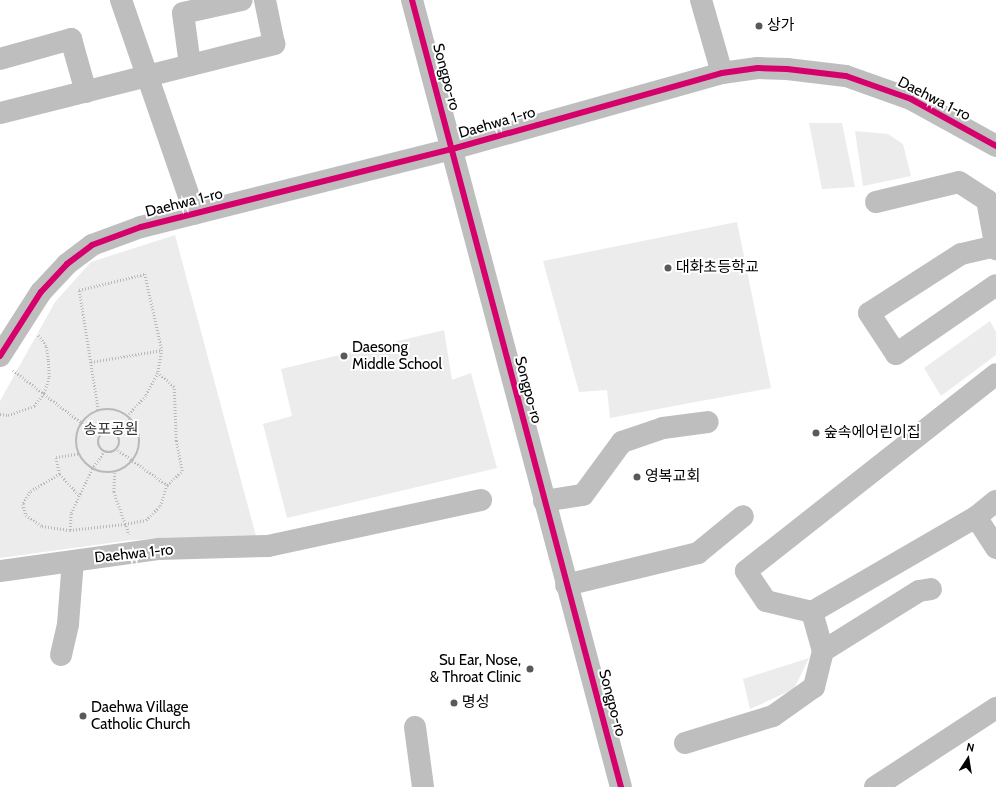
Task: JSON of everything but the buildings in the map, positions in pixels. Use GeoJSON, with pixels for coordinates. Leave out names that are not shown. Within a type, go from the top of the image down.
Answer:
{"type":"FeatureCollection","features":[{"type":"Feature","properties":{"kind":"street"},"geometry":{"type":"LineString","coordinates":[[122,0],[195,214]]}},
{"type":"Feature","properties":{"kind":"street"},"geometry":{"type":"LineString","coordinates":[[190,65],[183,13],[242,0]]}},
{"type":"Feature","properties":{"kind":"street"},"geometry":{"type":"LineString","coordinates":[[0,113],[274,44],[265,0]]}},
{"type":"Feature","properties":{"kind":"street","name":"Songpo-ro"},"geometry":{"type":"LineString","coordinates":[[412,0],[566,585],[622,787]]}},
{"type":"Feature","properties":{"kind":"street"},"geometry":{"type":"LineString","coordinates":[[701,0],[722,73]]}},
{"type":"Feature","properties":{"kind":"street"},"geometry":{"type":"LineString","coordinates":[[0,60],[71,39],[86,92]]}},
{"type":"Feature","properties":{"kind":"street","name":"Daehwa 1-ro"},"geometry":{"type":"LineString","coordinates":[[4,361],[41,292],[67,264],[92,245],[141,227],[452,149],[722,73],[758,68],[786,69],[846,76],[911,99],[996,146]]}},
{"type":"Feature","properties":{"kind":"street"},"geometry":{"type":"LineString","coordinates":[[876,202],[959,182],[987,200],[996,249]]}},
{"type":"Feature","properties":{"kind":"street"},"geometry":{"type":"LineString","coordinates":[[996,246],[961,254],[869,313],[896,354],[996,285]]}},
{"type":"Feature","properties":{"kind":"street"},"geometry":{"type":"LineString","coordinates":[[996,374],[746,572],[766,601],[812,612],[976,517],[996,501]]}},
{"type":"Feature","properties":{"kind":"street"},"geometry":{"type":"LineString","coordinates":[[544,501],[583,495],[622,442],[663,428],[708,422]]}},
{"type":"Feature","properties":{"kind":"street","name":"Daehwa 1-ro"},"geometry":{"type":"LineString","coordinates":[[0,571],[135,553],[268,546],[481,500]]}},
{"type":"Feature","properties":{"kind":"street"},"geometry":{"type":"LineString","coordinates":[[566,585],[698,553],[743,516]]}},
{"type":"Feature","properties":{"kind":"street"},"geometry":{"type":"LineString","coordinates":[[976,517],[996,548]]}},
{"type":"Feature","properties":{"kind":"street"},"geometry":{"type":"LineString","coordinates":[[61,655],[68,624],[73,561]]}},
{"type":"Feature","properties":{"kind":"street"},"geometry":{"type":"LineString","coordinates":[[823,651],[919,591],[931,589]]}},
{"type":"Feature","properties":{"kind":"street"},"geometry":{"type":"LineString","coordinates":[[685,743],[772,716],[814,687],[823,651],[812,612]]}},
{"type":"Feature","properties":{"kind":"street"},"geometry":{"type":"LineString","coordinates":[[875,787],[996,708]]}},
{"type":"Feature","properties":{"kind":"street"},"geometry":{"type":"LineString","coordinates":[[415,727],[423,787]]}},
{"type":"Feature","properties":{"kind":"path"},"geometry":{"type":"LineString","coordinates":[[98,410],[79,290],[145,274],[162,350],[158,373],[146,396],[128,415]]}},
{"type":"Feature","properties":{"kind":"path"},"geometry":{"type":"LineString","coordinates":[[0,414],[21,412],[34,406],[44,393],[49,377],[46,346],[33,332]]}},
{"type":"Feature","properties":{"kind":"path"},"geometry":{"type":"LineString","coordinates":[[91,362],[162,350]]}},
{"type":"Feature","properties":{"kind":"path"},"geometry":{"type":"LineString","coordinates":[[4,361],[99,436]]}},
{"type":"Feature","properties":{"kind":"path"},"geometry":{"type":"LineString","coordinates":[[60,474],[30,492],[23,504],[26,515],[42,526],[70,530],[125,524],[146,520],[160,506],[167,485],[182,471],[176,441],[174,386],[158,373]]}},
{"type":"Feature","properties":{"kind":"path"},"geometry":{"type":"LineString","coordinates":[[98,410],[118,410],[128,415],[139,431],[141,441],[133,462],[115,473],[104,473],[92,469],[78,454],[76,443],[82,422],[98,410]]}},
{"type":"Feature","properties":{"kind":"path"},"geometry":{"type":"LineString","coordinates":[[116,433],[131,418]]}},
{"type":"Feature","properties":{"kind":"path"},"geometry":{"type":"LineString","coordinates":[[99,436],[109,431],[116,433],[120,439],[118,450]]}},
{"type":"Feature","properties":{"kind":"path"},"geometry":{"type":"LineString","coordinates":[[99,436],[99,447],[104,452],[112,453],[118,450]]}},
{"type":"Feature","properties":{"kind":"path"},"geometry":{"type":"LineString","coordinates":[[118,450],[167,485]]}},
{"type":"Feature","properties":{"kind":"path"},"geometry":{"type":"LineString","coordinates":[[70,530],[70,513],[92,469],[104,452]]}},
{"type":"Feature","properties":{"kind":"path"},"geometry":{"type":"LineString","coordinates":[[78,454],[56,458],[60,474],[79,495]]}},
{"type":"Feature","properties":{"kind":"path"},"geometry":{"type":"LineString","coordinates":[[115,473],[114,492],[135,553]]}},
{"type":"Feature","properties":{"kind":"green space"},"geometry":{"type":"Polygon","coordinates":[[[809,123],[842,123],[855,187],[822,189],[809,123]]]}},
{"type":"Feature","properties":{"kind":"green space"},"geometry":{"type":"Polygon","coordinates":[[[855,131],[888,134],[903,144],[911,176],[863,186],[855,131]]]}},
{"type":"Feature","properties":{"kind":"green space"},"geometry":{"type":"Polygon","coordinates":[[[737,222],[771,388],[610,418],[607,390],[579,392],[543,261],[737,222]]]}},
{"type":"Feature","properties":{"kind":"green space","name":"송포공원"},"geometry":{"type":"Polygon","coordinates":[[[175,235],[256,536],[132,540],[0,558],[0,401],[55,302],[91,262],[175,235]]]}},
{"type":"Feature","properties":{"kind":"green space"},"geometry":{"type":"Polygon","coordinates":[[[990,321],[996,332],[996,355],[941,396],[924,368],[990,321]]]}},
{"type":"Feature","properties":{"kind":"green space"},"geometry":{"type":"Polygon","coordinates":[[[444,330],[452,380],[471,373],[497,468],[287,518],[263,424],[292,416],[281,369],[444,330]]]}},
{"type":"Feature","properties":{"kind":"green space"},"geometry":{"type":"Polygon","coordinates":[[[809,658],[794,689],[750,709],[743,679],[809,658]]]}},
{"type":"Feature","properties":{"kind":"cycle path"},"geometry":{"type":"LineString","coordinates":[[412,0],[621,787]]}},
{"type":"Feature","properties":{"kind":"cycle path"},"geometry":{"type":"LineString","coordinates":[[0,356],[41,292],[67,264],[92,245],[141,227],[452,149],[722,73],[758,68],[787,69],[846,76],[911,99],[996,146]]}},
{"type":"Feature","properties":{"kind":"place","name":"상가"},"geometry":{"type":"Point","coordinates":[759,26]}},
{"type":"Feature","properties":{"kind":"place","name":"대화초등학교"},"geometry":{"type":"Point","coordinates":[668,268]}},
{"type":"Feature","properties":{"kind":"place","name":"Daesong Middle School"},"geometry":{"type":"Point","coordinates":[344,356]}},
{"type":"Feature","properties":{"kind":"place","name":"숲속에어린이집"},"geometry":{"type":"Point","coordinates":[816,433]}},
{"type":"Feature","properties":{"kind":"place","name":"영복교회"},"geometry":{"type":"Point","coordinates":[637,477]}},
{"type":"Feature","properties":{"kind":"place","name":"Su Ear, Nose, & Throat Clinic"},"geometry":{"type":"Point","coordinates":[530,669]}},
{"type":"Feature","properties":{"kind":"place","name":"명성"},"geometry":{"type":"Point","coordinates":[454,703]}},
{"type":"Feature","properties":{"kind":"place","name":"Daehwa Village Catholic Church"},"geometry":{"type":"Point","coordinates":[83,716]}}]}
